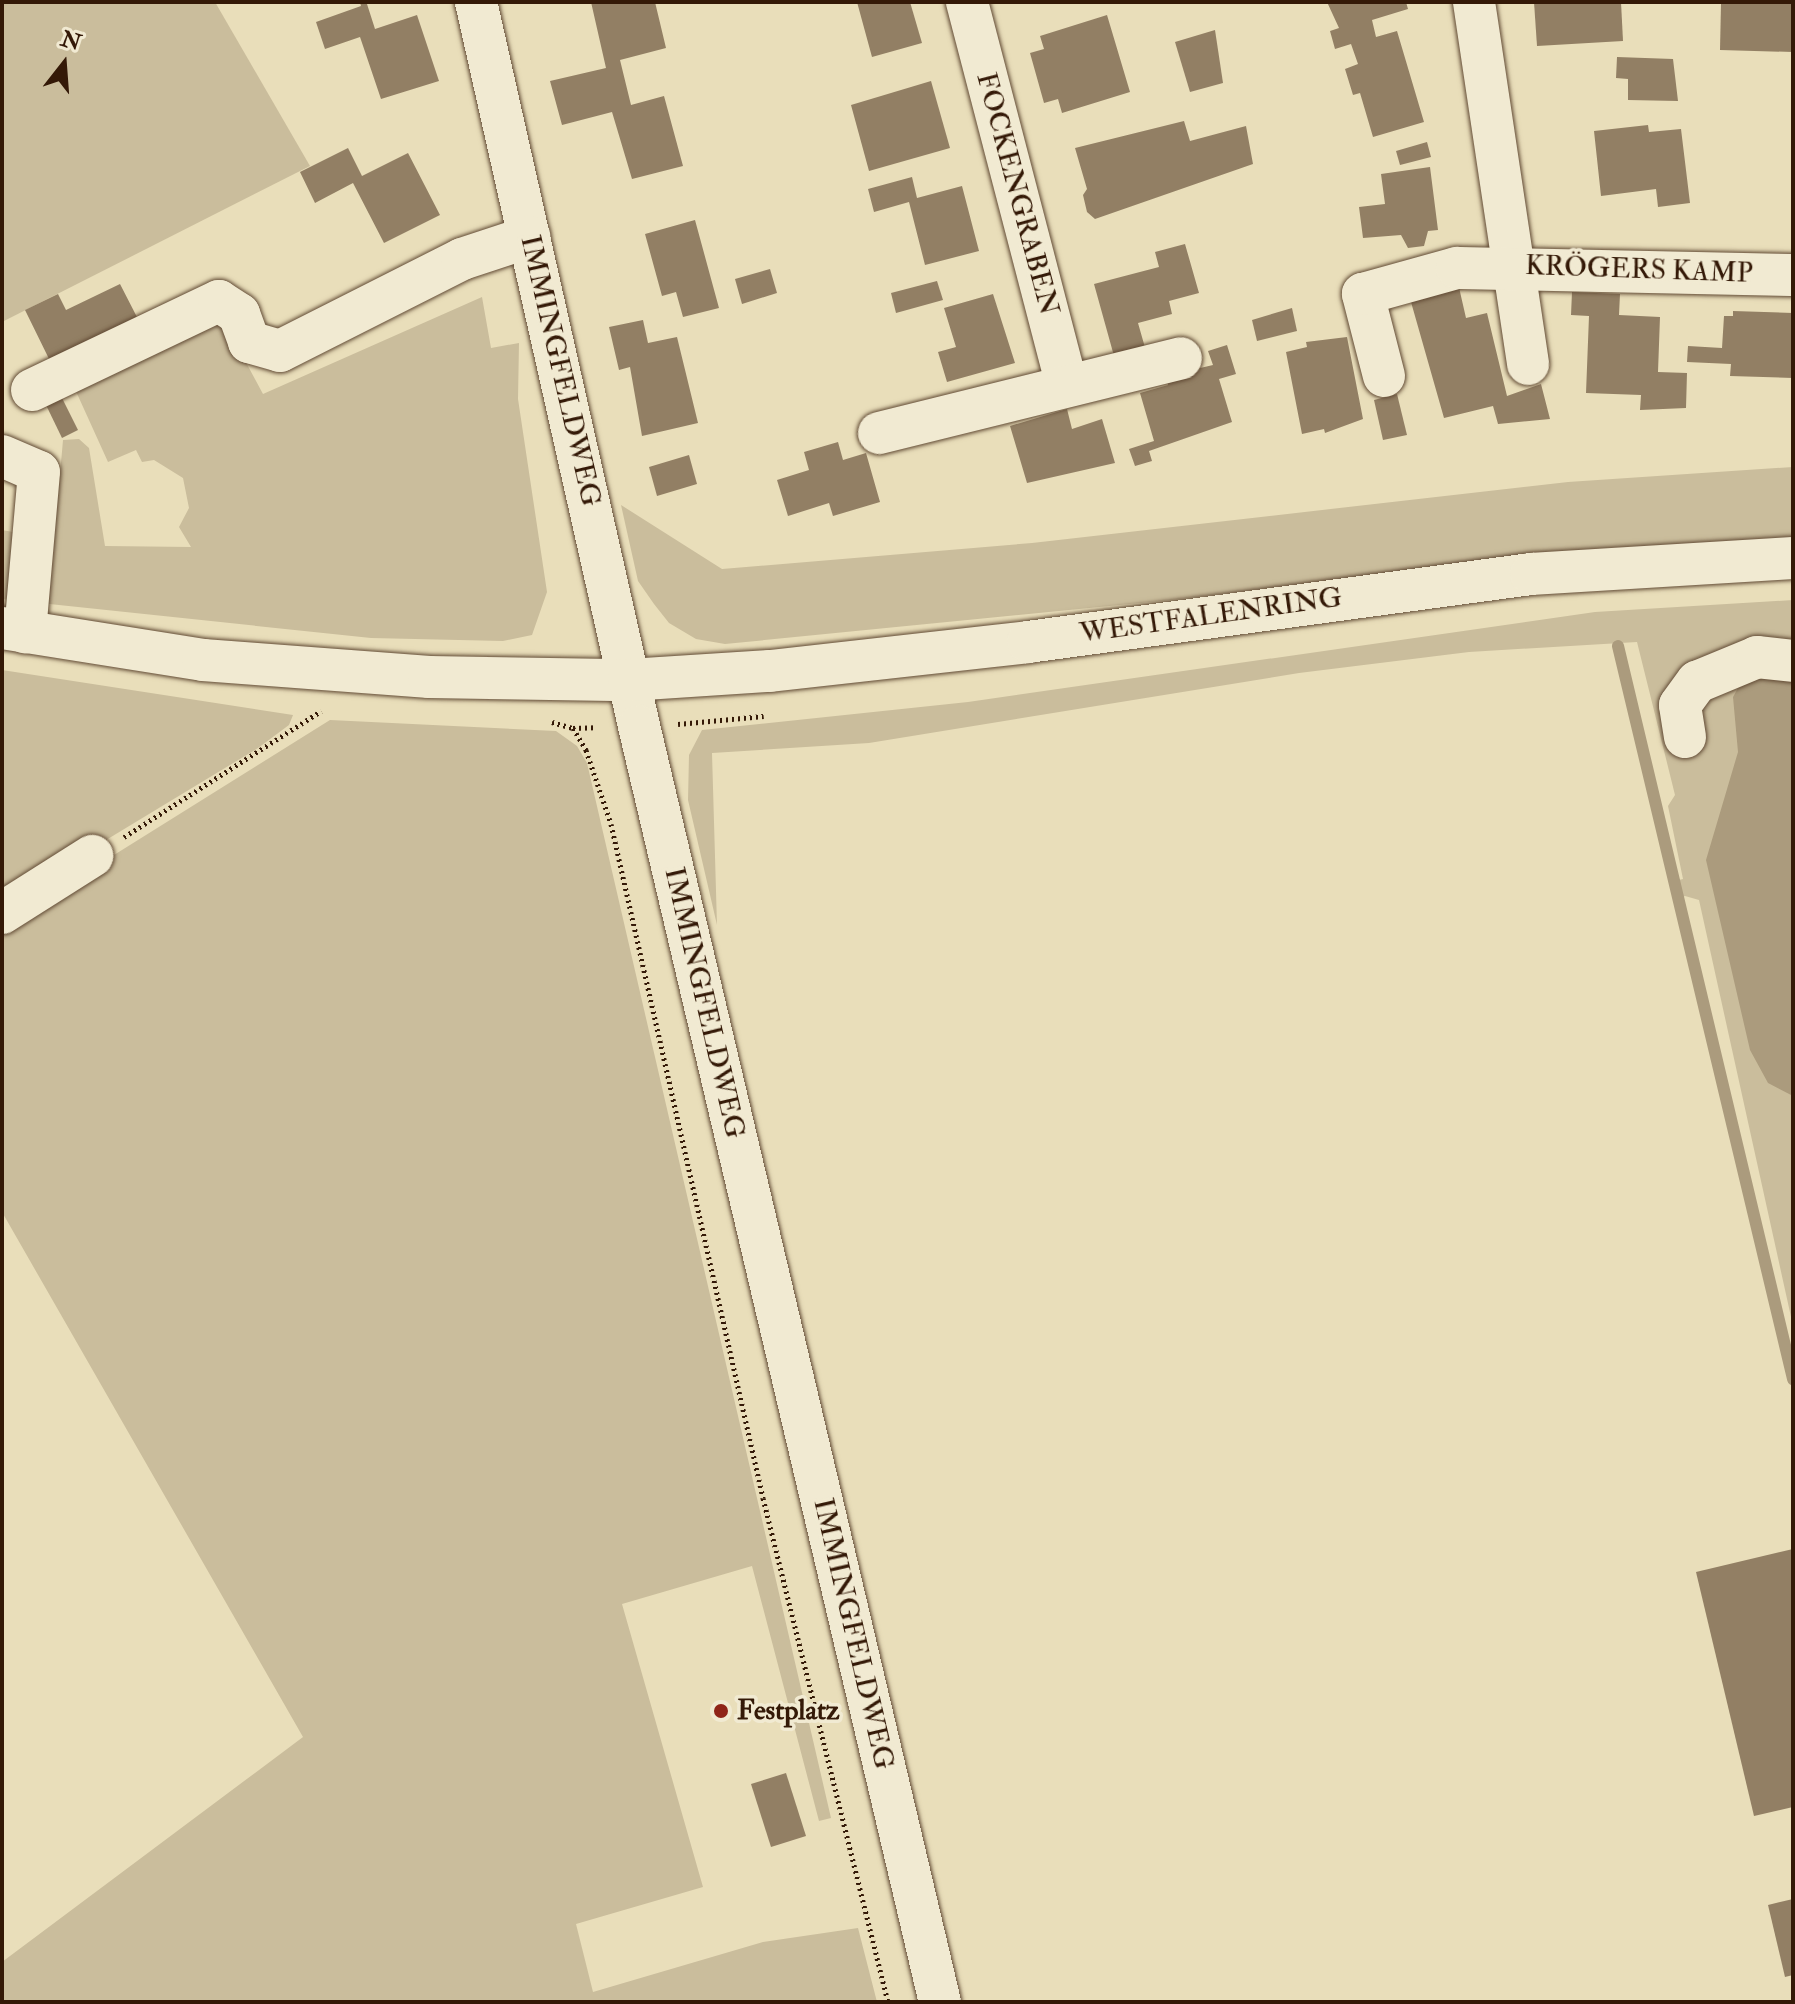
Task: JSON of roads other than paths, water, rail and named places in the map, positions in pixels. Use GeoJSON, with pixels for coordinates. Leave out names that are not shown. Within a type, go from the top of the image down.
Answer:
{"type":"FeatureCollection","features":[{"type":"Feature","properties":{"kind":"street","name":"IMMINGFELDWEG"},"geometry":{"type":"LineString","coordinates":[[476,2],[629,680],[940,2002]]}},
{"type":"Feature","properties":{"kind":"street","name":"FOCKENGRABEN"},"geometry":{"type":"LineString","coordinates":[[967,2],[1067,385]]}},
{"type":"Feature","properties":{"kind":"street","name":"KRÖGERS KAMP"},"geometry":{"type":"LineString","coordinates":[[1474,2],[1512,267],[1793,275]]}},
{"type":"Feature","properties":{"kind":"street"},"geometry":{"type":"LineString","coordinates":[[32,390],[219,301],[239,314],[249,342],[280,351],[462,259],[529,237]]}},
{"type":"Feature","properties":{"kind":"street"},"geometry":{"type":"LineString","coordinates":[[1384,376],[1363,294],[1457,268],[1512,267],[1528,364]]}},
{"type":"Feature","properties":{"kind":"street"},"geometry":{"type":"LineString","coordinates":[[879,433],[1181,358]]}},
{"type":"Feature","properties":{"kind":"street"},"geometry":{"type":"LineString","coordinates":[[2,456],[39,472],[14,630]]}},
{"type":"Feature","properties":{"kind":"street","name":"WESTFALENRING"},"geometry":{"type":"LineString","coordinates":[[14,630],[203,660],[540,681],[629,680],[770,671],[1028,642],[1531,574],[1793,558]]}},
{"type":"Feature","properties":{"kind":"street"},"geometry":{"type":"LineString","coordinates":[[1685,737],[1680,705],[1697,682],[1757,657],[1793,661]]}},
{"type":"Feature","properties":{"kind":"street"},"geometry":{"type":"LineString","coordinates":[[2,913],[92,856]]}},
{"type":"Feature","properties":{"kind":"waterway"},"geometry":{"type":"LineString","coordinates":[[1618,646],[1793,1379]]}},
{"type":"Feature","properties":{"kind":"place","name":"Festplatz"},"geometry":{"type":"Point","coordinates":[721,1711]}}]}
